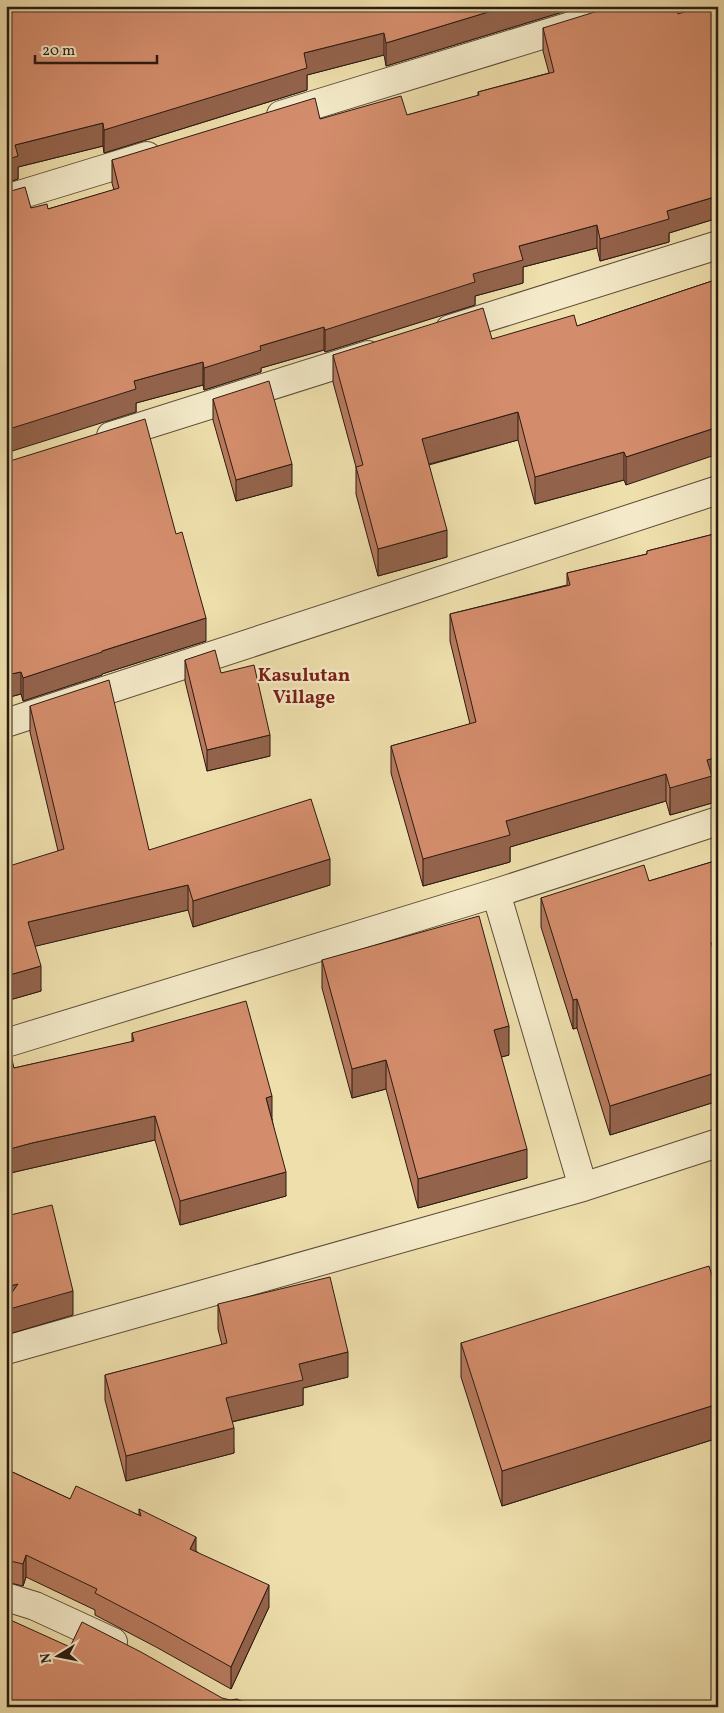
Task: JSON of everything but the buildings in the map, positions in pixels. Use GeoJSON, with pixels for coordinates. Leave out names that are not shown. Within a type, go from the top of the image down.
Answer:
{"type":"FeatureCollection","features":[{"type":"Feature","properties":{"kind":"street"},"geometry":{"type":"LineString","coordinates":[[254,123],[636,6]]}},
{"type":"Feature","properties":{"kind":"street"},"geometry":{"type":"LineString","coordinates":[[6,199],[168,149]]}},
{"type":"Feature","properties":{"kind":"street"},"geometry":{"type":"LineString","coordinates":[[424,337],[718,245]]}},
{"type":"Feature","properties":{"kind":"street"},"geometry":{"type":"LineString","coordinates":[[92,442],[395,346]]}},
{"type":"Feature","properties":{"kind":"street"},"geometry":{"type":"LineString","coordinates":[[6,723],[718,490]]}},
{"type":"Feature","properties":{"kind":"street"},"geometry":{"type":"LineString","coordinates":[[6,1043],[496,893],[718,820]]}},
{"type":"Feature","properties":{"kind":"street"},"geometry":{"type":"LineString","coordinates":[[496,893],[584,1187]]}},
{"type":"Feature","properties":{"kind":"street"},"geometry":{"type":"LineString","coordinates":[[6,1350],[584,1187],[718,1143]]}},
{"type":"Feature","properties":{"kind":"street"},"geometry":{"type":"LineString","coordinates":[[6,1597],[34,1606],[104,1637],[137,1656]]}},
{"type":"Feature","properties":{"kind":"district","name":"Kasulutan Village"},"geometry":{"type":"Point","coordinates":[304,685]}}]}
